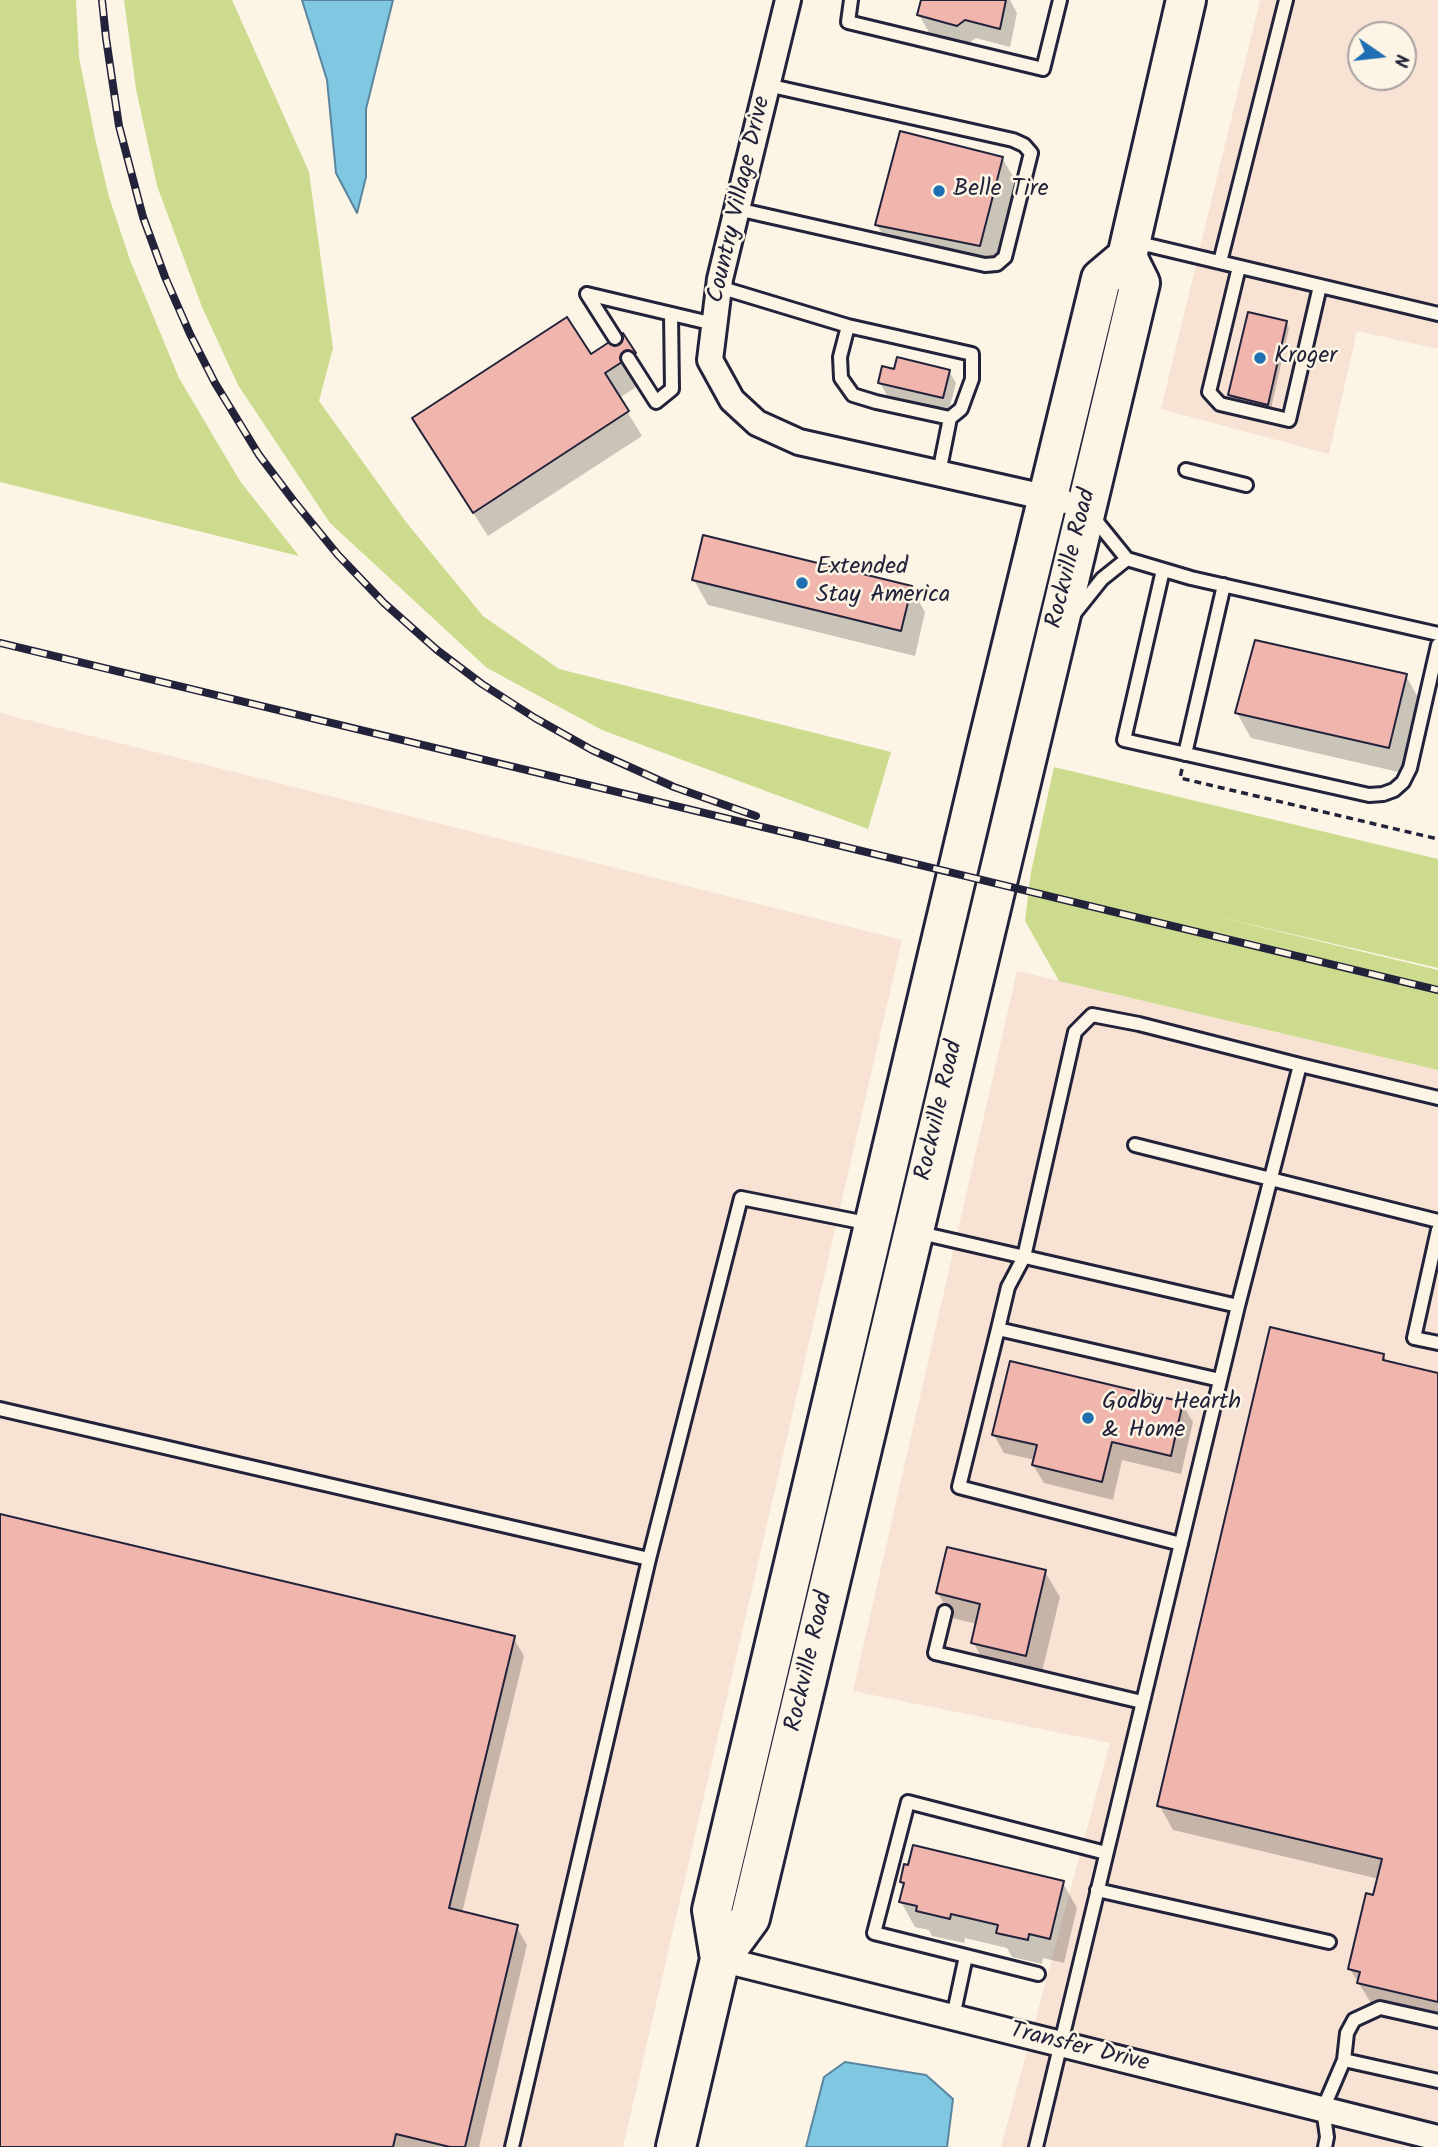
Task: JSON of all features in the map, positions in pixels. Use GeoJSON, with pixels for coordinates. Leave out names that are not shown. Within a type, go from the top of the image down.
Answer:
{"type":"FeatureCollection","features":[{"type":"Feature","properties":{"kind":"main road"},"geometry":{"type":"LineString","coordinates":[[1129,249],[1187,7]]}},
{"type":"Feature","properties":{"kind":"main road","name":"Rockville Road"},"geometry":{"type":"LineString","coordinates":[[676,2147],[720,1959],[712,1910],[893,1228],[1054,640],[1140,283],[1129,249],[1101,279],[1048,498],[893,1228]]}},
{"type":"Feature","properties":{"kind":"street","name":"Country Village Drive"},"geometry":{"type":"LineString","coordinates":[[788,0],[719,287],[710,360],[732,400],[757,423],[799,442],[1086,507]]}},
{"type":"Feature","properties":{"kind":"street","name":"Transfer Drive"},"geometry":{"type":"LineString","coordinates":[[720,1959],[1438,2138]]}},
{"type":"Feature","properties":{"kind":"lane"},"geometry":{"type":"LineString","coordinates":[[852,0],[848,22],[1043,69],[1060,0]]}},
{"type":"Feature","properties":{"kind":"lane"},"geometry":{"type":"LineString","coordinates":[[1220,262],[1286,0]]}},
{"type":"Feature","properties":{"kind":"lane"},"geometry":{"type":"LineString","coordinates":[[737,209],[985,265],[997,264],[1005,257],[1031,153],[1024,145],[1013,140],[767,85]]}},
{"type":"Feature","properties":{"kind":"lane"},"geometry":{"type":"LineString","coordinates":[[1129,249],[1220,262],[1438,314]]}},
{"type":"Feature","properties":{"kind":"lane"},"geometry":{"type":"LineString","coordinates":[[1238,267],[1209,392],[1220,404],[1289,420],[1320,286]]}},
{"type":"Feature","properties":{"kind":"lane"},"geometry":{"type":"LineString","coordinates":[[719,287],[848,326],[972,354],[972,379],[961,409],[950,418],[939,473]]}},
{"type":"Feature","properties":{"kind":"lane"},"geometry":{"type":"LineString","coordinates":[[615,338],[587,294],[714,324]]}},
{"type":"Feature","properties":{"kind":"lane"},"geometry":{"type":"LineString","coordinates":[[628,358],[656,402],[673,389],[671,314]]}},
{"type":"Feature","properties":{"kind":"lane"},"geometry":{"type":"LineString","coordinates":[[848,326],[841,357],[841,378],[853,395],[950,418]]}},
{"type":"Feature","properties":{"kind":"lane"},"geometry":{"type":"LineString","coordinates":[[1186,470],[1246,485]]}},
{"type":"Feature","properties":{"kind":"lane"},"geometry":{"type":"LineString","coordinates":[[1086,507],[1127,559],[1224,585],[1438,634]]}},
{"type":"Feature","properties":{"kind":"lane"},"geometry":{"type":"LineString","coordinates":[[1054,640],[1102,579],[1127,559]]}},
{"type":"Feature","properties":{"kind":"lane"},"geometry":{"type":"LineString","coordinates":[[1163,570],[1124,740],[1369,795],[1394,790],[1403,782],[1410,768],[1438,645]]}},
{"type":"Feature","properties":{"kind":"lane"},"geometry":{"type":"LineString","coordinates":[[1185,754],[1224,585]]}},
{"type":"Feature","properties":{"kind":"lane"},"geometry":{"type":"LineString","coordinates":[[1181,1544],[959,1487],[1008,1287],[1024,1257],[1075,1032],[1092,1016],[1139,1024],[1438,1098]]}},
{"type":"Feature","properties":{"kind":"lane"},"geometry":{"type":"LineString","coordinates":[[1036,2147],[1238,1306],[1300,1065]]}},
{"type":"Feature","properties":{"kind":"lane"},"geometry":{"type":"LineString","coordinates":[[1135,1145],[1438,1221]]}},
{"type":"Feature","properties":{"kind":"lane"},"geometry":{"type":"LineString","coordinates":[[512,2147],[649,1559],[741,1198],[893,1228],[1238,1306]]}},
{"type":"Feature","properties":{"kind":"lane"},"geometry":{"type":"LineString","coordinates":[[1438,1230],[1432,1283],[1414,1338],[1438,1343]]}},
{"type":"Feature","properties":{"kind":"lane"},"geometry":{"type":"LineString","coordinates":[[998,1329],[1220,1380]]}},
{"type":"Feature","properties":{"kind":"lane"},"geometry":{"type":"LineString","coordinates":[[0,1409],[649,1559]]}},
{"type":"Feature","properties":{"kind":"lane"},"geometry":{"type":"LineString","coordinates":[[945,1612],[935,1653],[1142,1702]]}},
{"type":"Feature","properties":{"kind":"lane"},"geometry":{"type":"LineString","coordinates":[[1038,1974],[874,1933],[908,1802],[1106,1853]]}},
{"type":"Feature","properties":{"kind":"lane"},"geometry":{"type":"LineString","coordinates":[[1097,1890],[1329,1942]]}},
{"type":"Feature","properties":{"kind":"lane"},"geometry":{"type":"LineString","coordinates":[[953,2017],[966,1956]]}},
{"type":"Feature","properties":{"kind":"lane"},"geometry":{"type":"LineString","coordinates":[[1325,2147],[1327,2137],[1323,2109],[1344,2060],[1347,2033],[1354,2020],[1380,2008],[1438,2021]]}},
{"type":"Feature","properties":{"kind":"lane"},"geometry":{"type":"LineString","coordinates":[[1344,2060],[1438,2081]]}},
{"type":"Feature","properties":{"kind":"path"},"geometry":{"type":"LineString","coordinates":[[1185,754],[1180,778],[1438,839]]}},
{"type":"Feature","properties":{"kind":"shaded area"},"geometry":{"type":"Polygon","coordinates":[[[1260,0],[1438,0],[1438,349],[1357,331],[1329,454],[1161,409],[1260,0]]]}},
{"type":"Feature","properties":{"kind":"shaded area"},"geometry":{"type":"Polygon","coordinates":[[[0,713],[902,940],[623,2147],[0,2147],[0,713]]]}},
{"type":"Feature","properties":{"kind":"shaded area"},"geometry":{"type":"Polygon","coordinates":[[[1017,971],[1438,1070],[1438,2147],[1001,2147],[1110,1743],[853,1691],[1017,971]]]}},
{"type":"Feature","properties":{"kind":"green space"},"geometry":{"type":"Polygon","coordinates":[[[0,0],[76,0],[79,57],[95,138],[109,197],[130,260],[179,378],[240,481],[299,556],[0,482],[0,0]]]}},
{"type":"Feature","properties":{"kind":"green space"},"geometry":{"type":"Polygon","coordinates":[[[124,0],[232,0],[309,172],[333,348],[319,401],[406,522],[483,616],[559,669],[891,752],[868,829],[602,730],[487,668],[330,523],[238,385],[202,307],[157,186],[136,89],[124,0]]]}},
{"type":"Feature","properties":{"kind":"green space"},"geometry":{"type":"Polygon","coordinates":[[[1054,767],[1438,859],[1438,968],[1206,914],[1438,970],[1438,1070],[1059,981],[1025,921],[1031,872],[1054,767]]]}},
{"type":"Feature","properties":{"kind":"water"},"geometry":{"type":"Polygon","coordinates":[[[302,0],[393,0],[366,109],[366,177],[357,213],[336,173],[327,80],[302,0]]]}},
{"type":"Feature","properties":{"kind":"water"},"geometry":{"type":"Polygon","coordinates":[[[845,2062],[926,2075],[953,2099],[947,2147],[806,2147],[824,2077],[845,2062]]]}},
{"type":"Feature","properties":{"kind":"building"},"geometry":{"type":"Polygon","coordinates":[[[921,0],[1006,0],[1000,29],[965,20],[957,26],[917,15],[921,0]]]}},
{"type":"Feature","properties":{"kind":"building","name":"Belle Tire"},"geometry":{"type":"Polygon","coordinates":[[[900,131],[1003,157],[980,246],[875,225],[900,131]]]}},
{"type":"Feature","properties":{"kind":"building"},"geometry":{"type":"Polygon","coordinates":[[[1248,312],[1287,321],[1268,405],[1228,395],[1248,312]]]}},
{"type":"Feature","properties":{"kind":"building"},"geometry":{"type":"Polygon","coordinates":[[[567,317],[591,354],[623,333],[636,353],[605,373],[629,411],[473,513],[412,418],[567,317]]]}},
{"type":"Feature","properties":{"kind":"building"},"geometry":{"type":"Polygon","coordinates":[[[897,357],[950,370],[943,398],[878,383],[882,366],[894,369],[897,357]]]}},
{"type":"Feature","properties":{"kind":"building","name":"Extended Stay America"},"geometry":{"type":"Polygon","coordinates":[[[703,535],[912,586],[901,631],[692,580],[703,535]]]}},
{"type":"Feature","properties":{"kind":"building"},"geometry":{"type":"Polygon","coordinates":[[[1255,640],[1407,674],[1389,748],[1235,713],[1255,640]]]}},
{"type":"Feature","properties":{"kind":"building"},"geometry":{"type":"Polygon","coordinates":[[[1270,1327],[1384,1354],[1383,1360],[1438,1373],[1438,2002],[1357,1983],[1360,1972],[1348,1969],[1366,1893],[1373,1895],[1382,1859],[1157,1806],[1270,1327]]]}},
{"type":"Feature","properties":{"kind":"building","name":"Godby Hearth & Home"},"geometry":{"type":"Polygon","coordinates":[[[1010,1361],[1183,1402],[1171,1456],[1112,1442],[1102,1482],[1032,1465],[1037,1445],[992,1435],[1010,1361]]]}},
{"type":"Feature","properties":{"kind":"building"},"geometry":{"type":"Polygon","coordinates":[[[0,1514],[515,1636],[449,1908],[518,1925],[465,2147],[450,2147],[396,2134],[393,2147],[0,2147],[0,1514]]]}},
{"type":"Feature","properties":{"kind":"building"},"geometry":{"type":"Polygon","coordinates":[[[947,1547],[1046,1570],[1026,1656],[971,1643],[980,1604],[936,1593],[947,1547]]]}},
{"type":"Feature","properties":{"kind":"building"},"geometry":{"type":"Polygon","coordinates":[[[913,1845],[1064,1881],[1050,1939],[1029,1934],[1028,1940],[996,1933],[998,1925],[951,1914],[950,1919],[916,1911],[917,1906],[899,1902],[904,1883],[900,1882],[904,1864],[908,1865],[913,1845]]]}},
{"type":"Feature","properties":{"kind":"railway"},"geometry":{"type":"LineString","coordinates":[[102,0],[119,126],[143,217],[165,277],[215,383],[259,455],[293,500],[338,555],[384,603],[437,650],[482,684],[592,750],[674,787],[756,816]]}},
{"type":"Feature","properties":{"kind":"railway"},"geometry":{"type":"LineString","coordinates":[[0,643],[1438,990]]}},
{"type":"Feature","properties":{"kind":"place","name":"Belle Tire"},"geometry":{"type":"Point","coordinates":[939,191]}},
{"type":"Feature","properties":{"kind":"place","name":"Kroger"},"geometry":{"type":"Point","coordinates":[1260,358]}},
{"type":"Feature","properties":{"kind":"place","name":"Extended Stay America"},"geometry":{"type":"Point","coordinates":[802,583]}},
{"type":"Feature","properties":{"kind":"place","name":"Godby Hearth & Home"},"geometry":{"type":"Point","coordinates":[1088,1418]}}]}
